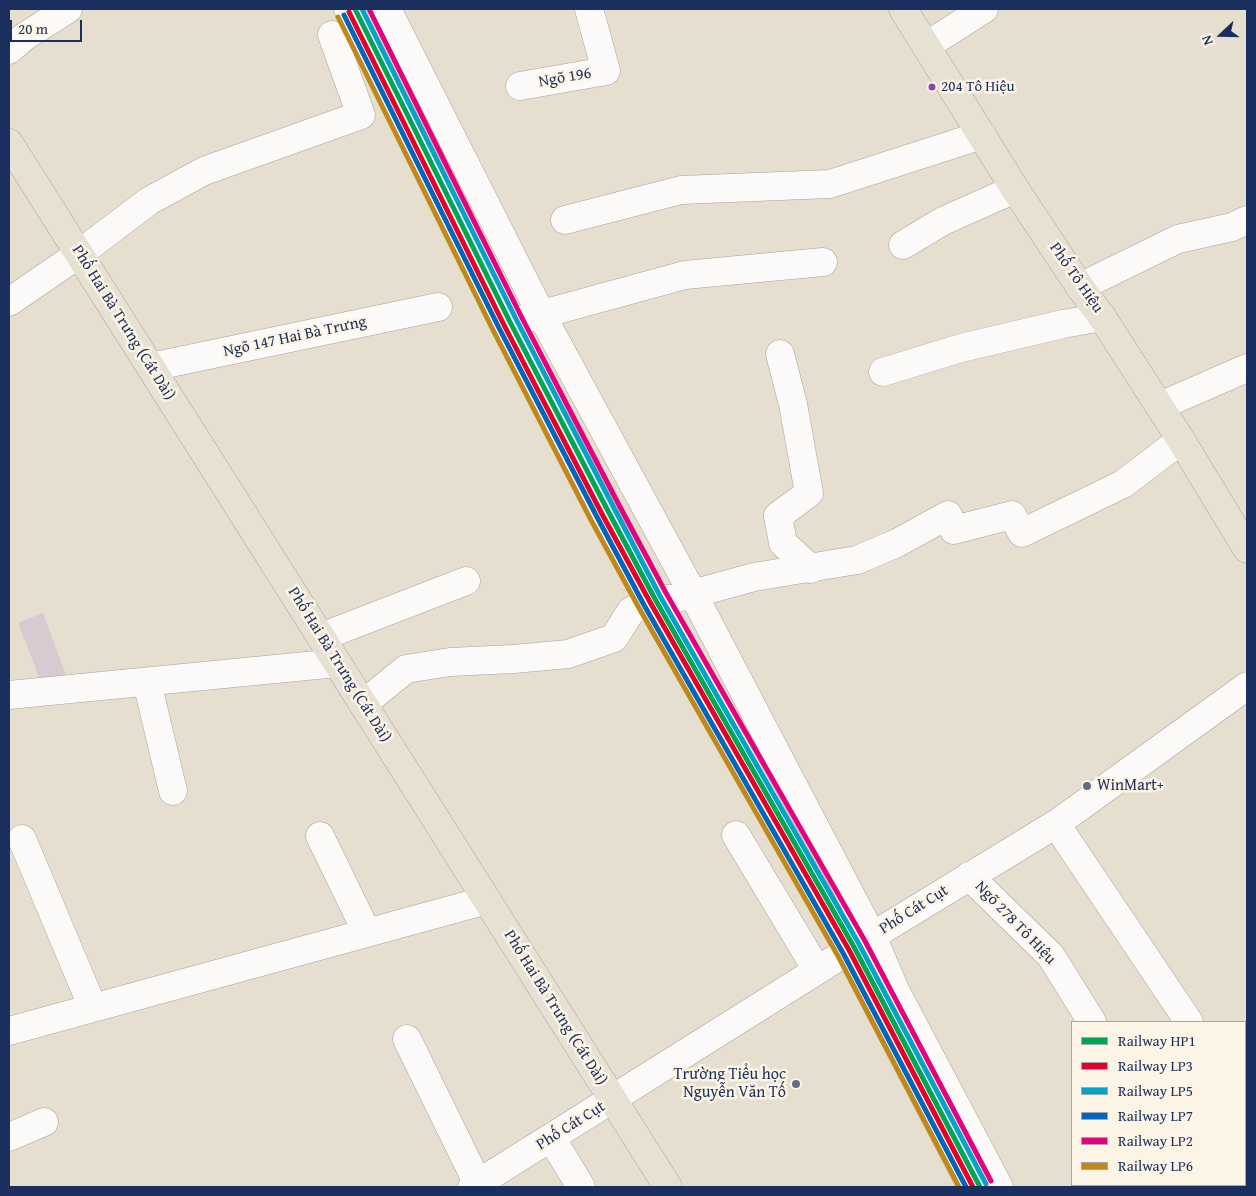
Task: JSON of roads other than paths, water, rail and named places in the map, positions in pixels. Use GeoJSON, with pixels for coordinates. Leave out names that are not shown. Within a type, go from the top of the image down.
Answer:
{"type":"FeatureCollection","features":[{"type":"Feature","properties":{"kind":"main road","name":"Phố Tô Hiệu"},"geometry":{"type":"LineString","coordinates":[[903,9],[1015,189],[1160,406],[1247,549]]}},
{"type":"Feature","properties":{"kind":"main road","name":"Phố Hai Bà Trưng (Cát Dài)"},"geometry":{"type":"LineString","coordinates":[[9,143],[668,1187]]}},
{"type":"Feature","properties":{"kind":"street"},"geometry":{"type":"LineString","coordinates":[[9,50],[24,37],[68,9]]}},
{"type":"Feature","properties":{"kind":"street"},"geometry":{"type":"LineString","coordinates":[[348,9],[602,511],[849,950],[972,1187]]}},
{"type":"Feature","properties":{"kind":"street"},"geometry":{"type":"LineString","coordinates":[[387,9],[541,314],[692,594],[872,936],[895,990],[998,1187]]}},
{"type":"Feature","properties":{"kind":"street","name":"Ngõ 196"},"geometry":{"type":"LineString","coordinates":[[520,86],[606,71],[589,9]]}},
{"type":"Feature","properties":{"kind":"street"},"geometry":{"type":"LineString","coordinates":[[926,46],[984,9]]}},
{"type":"Feature","properties":{"kind":"street"},"geometry":{"type":"LineString","coordinates":[[9,302],[79,254],[149,201],[204,171],[361,116],[332,35]]}},
{"type":"Feature","properties":{"kind":"street"},"geometry":{"type":"LineString","coordinates":[[565,220],[681,190],[830,184],[982,135]]}},
{"type":"Feature","properties":{"kind":"street"},"geometry":{"type":"LineString","coordinates":[[903,245],[943,221],[1015,189]]}},
{"type":"Feature","properties":{"kind":"street"},"geometry":{"type":"LineString","coordinates":[[1080,287],[1178,239],[1232,227],[1247,220]]}},
{"type":"Feature","properties":{"kind":"street"},"geometry":{"type":"LineString","coordinates":[[506,323],[685,275],[823,262]]}},
{"type":"Feature","properties":{"kind":"street","name":"Ngõ 147 Hai Bà Trưng"},"geometry":{"type":"LineString","coordinates":[[151,366],[438,307]]}},
{"type":"Feature","properties":{"kind":"street"},"geometry":{"type":"LineString","coordinates":[[883,372],[961,348],[1063,324],[1102,317]]}},
{"type":"Feature","properties":{"kind":"street"},"geometry":{"type":"LineString","coordinates":[[780,354],[793,404],[810,493],[778,516],[783,543],[811,569]]}},
{"type":"Feature","properties":{"kind":"street"},"geometry":{"type":"LineString","coordinates":[[1160,406],[1247,368]]}},
{"type":"Feature","properties":{"kind":"street"},"geometry":{"type":"LineString","coordinates":[[363,704],[406,669],[450,662],[568,654],[614,638],[630,610],[655,599],[674,598],[754,577],[857,560],[897,543],[948,515],[954,530],[1012,515],[1022,533],[1122,484],[1181,440]]}},
{"type":"Feature","properties":{"kind":"street"},"geometry":{"type":"LineString","coordinates":[[321,637],[466,582]]}},
{"type":"Feature","properties":{"kind":"street"},"geometry":{"type":"LineString","coordinates":[[9,696],[337,663]]}},
{"type":"Feature","properties":{"kind":"street"},"geometry":{"type":"LineString","coordinates":[[147,682],[173,791]]}},
{"type":"Feature","properties":{"kind":"street","name":"Phố Cát Cụt"},"geometry":{"type":"LineString","coordinates":[[475,1185],[849,950],[1056,824],[1247,686]]}},
{"type":"Feature","properties":{"kind":"street"},"geometry":{"type":"LineString","coordinates":[[1056,824],[1188,1021]]}},
{"type":"Feature","properties":{"kind":"street"},"geometry":{"type":"LineString","coordinates":[[736,835],[817,970]]}},
{"type":"Feature","properties":{"kind":"street"},"geometry":{"type":"LineString","coordinates":[[320,836],[367,933]]}},
{"type":"Feature","properties":{"kind":"street"},"geometry":{"type":"LineString","coordinates":[[22,840],[93,1008]]}},
{"type":"Feature","properties":{"kind":"street","name":"Ngõ 278 Tô Hiệu"},"geometry":{"type":"LineString","coordinates":[[969,876],[1051,956],[1091,1021]]}},
{"type":"Feature","properties":{"kind":"street"},"geometry":{"type":"LineString","coordinates":[[9,1031],[487,900]]}},
{"type":"Feature","properties":{"kind":"street"},"geometry":{"type":"LineString","coordinates":[[407,1039],[475,1185]]}},
{"type":"Feature","properties":{"kind":"street"},"geometry":{"type":"LineString","coordinates":[[9,1137],[44,1122]]}},
{"type":"Feature","properties":{"kind":"street"},"geometry":{"type":"LineString","coordinates":[[552,1138],[581,1187]]}},
{"type":"Feature","properties":{"kind":"rail line","name":"HP1"},"geometry":{"type":"LineString","coordinates":[[355,9],[510,322],[608,511],[655,599],[854,947],[980,1187]]}},
{"type":"Feature","properties":{"kind":"rail line","name":"LP5"},"geometry":{"type":"LineString","coordinates":[[362,9],[516,319],[660,596],[859,944],[986,1184]]}},
{"type":"Feature","properties":{"kind":"rail line","name":"LP2"},"geometry":{"type":"LineString","coordinates":[[369,9],[521,316],[619,505],[666,593],[865,941],[991,1181]]}},
{"type":"Feature","properties":{"kind":"rail line","name":"LP3"},"geometry":{"type":"LineString","coordinates":[[349,12],[504,325],[602,514],[650,602],[849,950],[973,1187]]}},
{"type":"Feature","properties":{"kind":"rail line","name":"LP7"},"geometry":{"type":"LineString","coordinates":[[344,15],[499,328],[597,517],[644,605],[843,953],[966,1187]]}},
{"type":"Feature","properties":{"kind":"rail line","name":"LP6"},"geometry":{"type":"LineString","coordinates":[[338,17],[493,330],[591,520],[639,608],[838,956],[959,1187]]}},
{"type":"Feature","properties":{"kind":"place","name":"204 Tô Hiệu"},"geometry":{"type":"Point","coordinates":[932,87]}},
{"type":"Feature","properties":{"kind":"place","name":"WinMart+"},"geometry":{"type":"Point","coordinates":[1087,786]}},
{"type":"Feature","properties":{"kind":"place","name":"Trường Tiểu học Nguyễn Văn Tố"},"geometry":{"type":"Point","coordinates":[796,1084]}}]}
